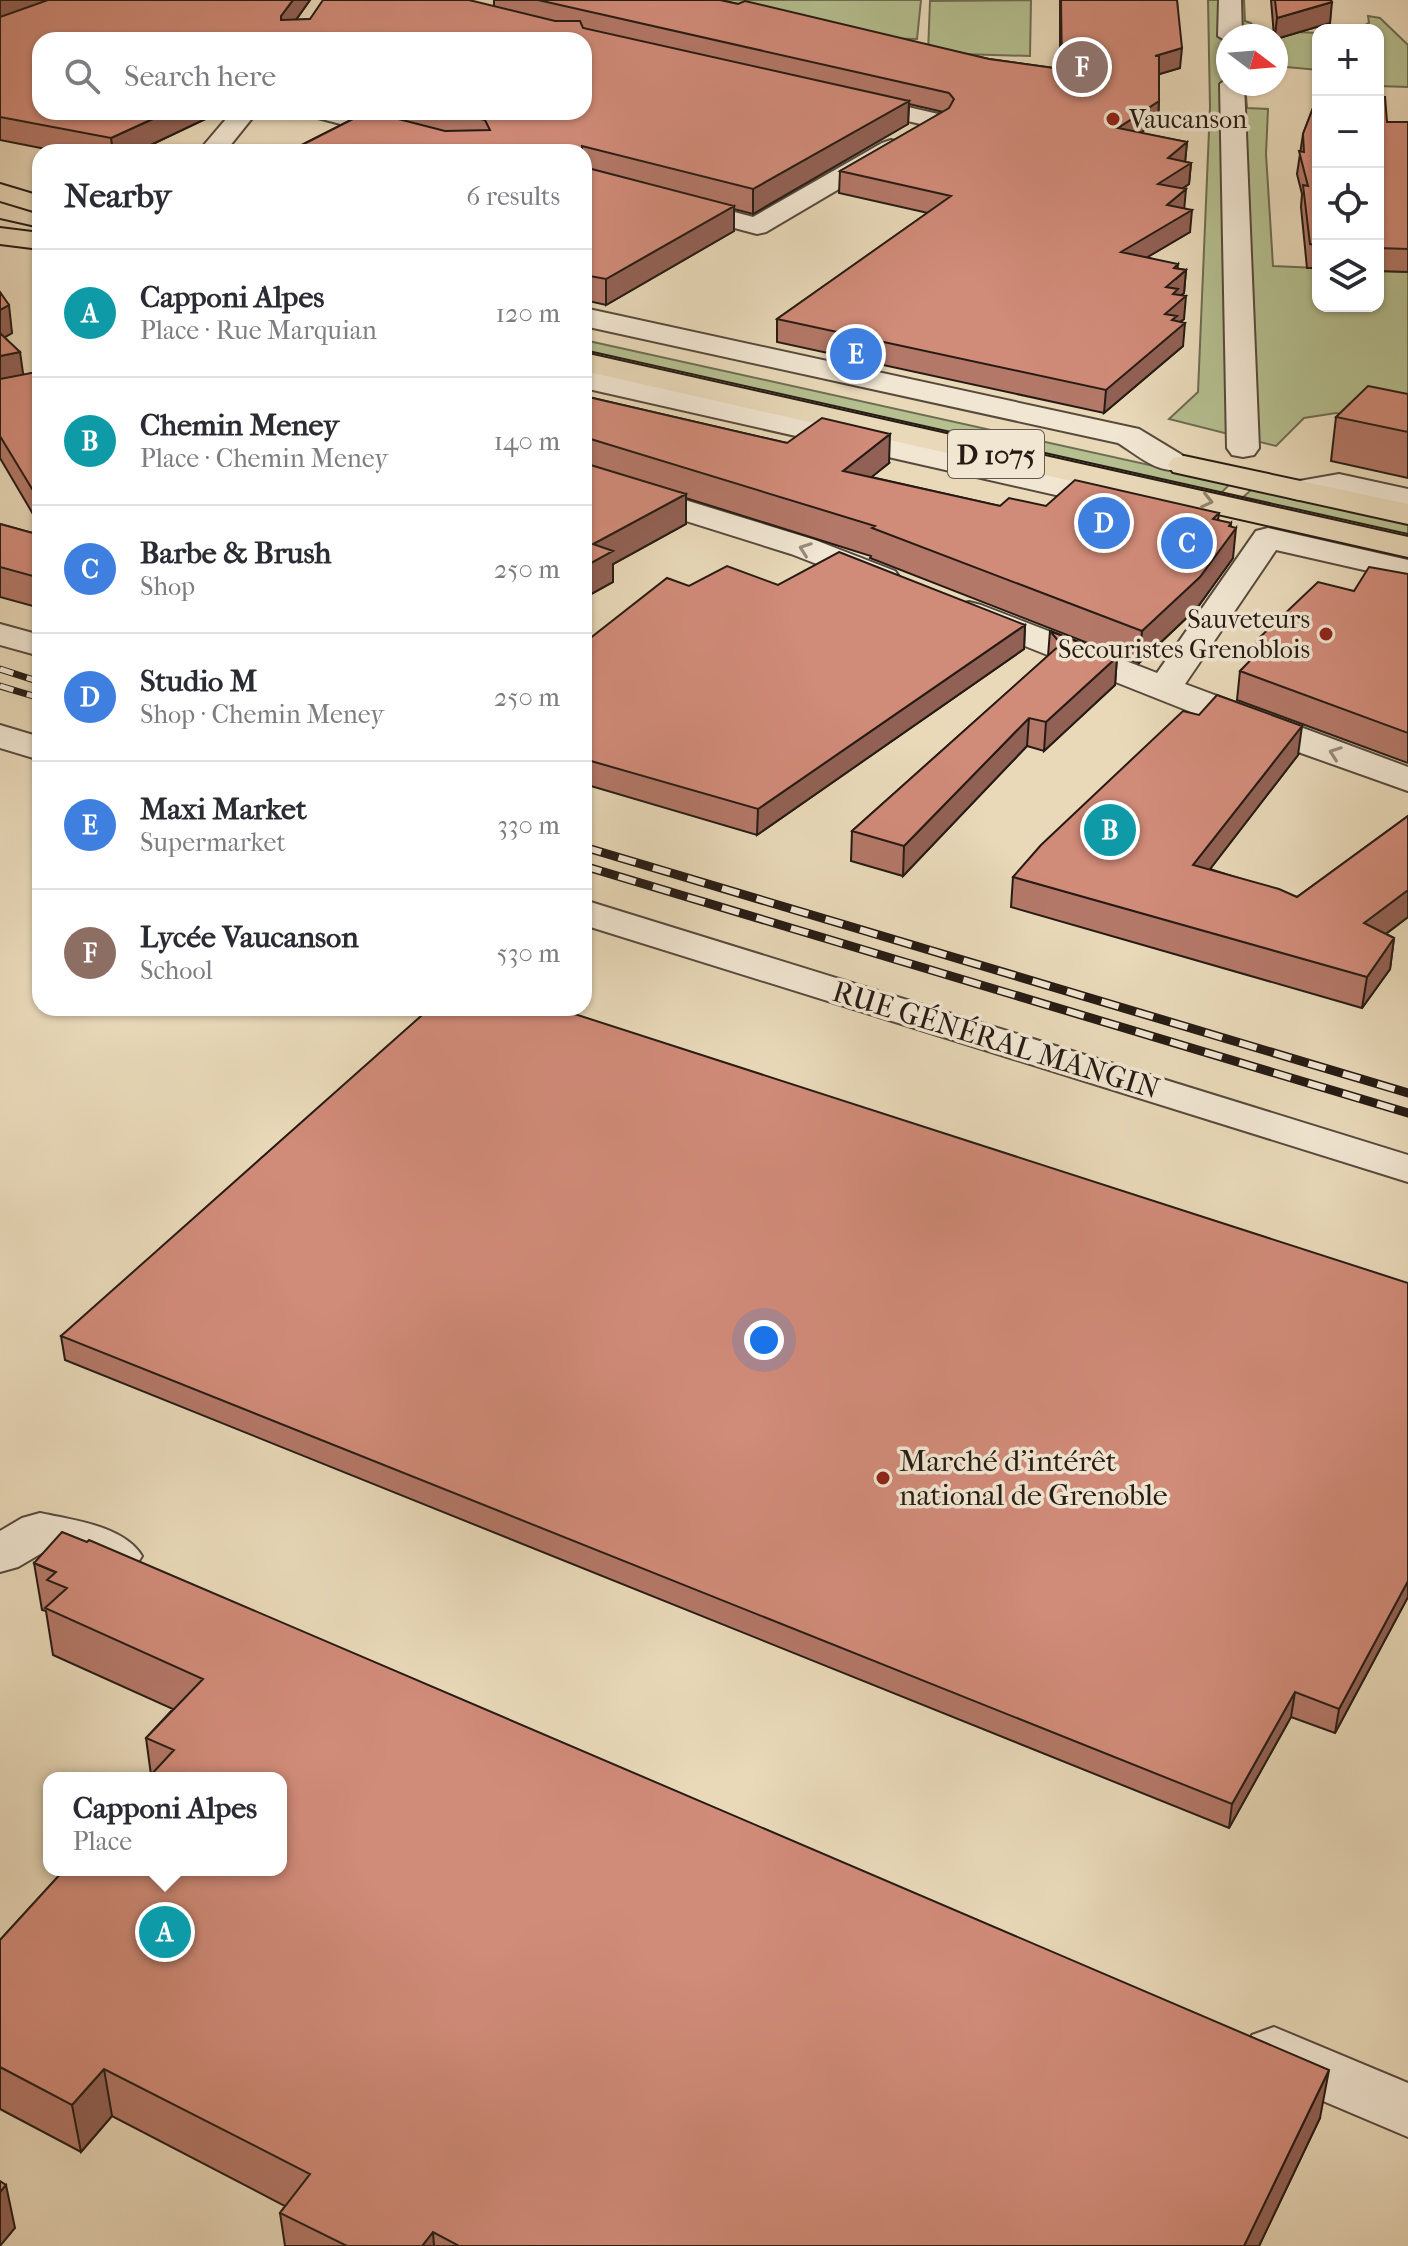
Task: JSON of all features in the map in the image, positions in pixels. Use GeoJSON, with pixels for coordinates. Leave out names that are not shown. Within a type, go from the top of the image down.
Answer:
{"type":"FeatureCollection","features":[{"type":"Feature","properties":{"kind":"main road"},"geometry":{"type":"LineString","coordinates":[[0,192],[32,202]]}},
{"type":"Feature","properties":{"kind":"main road","name":"D 1075"},"geometry":{"type":"LineString","coordinates":[[592,336],[1168,477],[1268,527],[1408,547]]}},
{"type":"Feature","properties":{"kind":"main road","name":"D 1075"},"geometry":{"type":"LineString","coordinates":[[592,364],[1168,477],[1299,490],[1408,514]]}},
{"type":"Feature","properties":{"kind":"street"},"geometry":{"type":"LineString","coordinates":[[1230,0],[1230,24]]}},
{"type":"Feature","properties":{"kind":"street"},"geometry":{"type":"LineString","coordinates":[[592,182],[757,226],[938,121],[830,96]]}},
{"type":"Feature","properties":{"kind":"street"},"geometry":{"type":"LineString","coordinates":[[1232,96],[1243,448]]}},
{"type":"Feature","properties":{"kind":"street"},"geometry":{"type":"LineString","coordinates":[[218,144],[238,120]]}},
{"type":"Feature","properties":{"kind":"street"},"geometry":{"type":"LineString","coordinates":[[354,120],[445,144]]}},
{"type":"Feature","properties":{"kind":"street"},"geometry":{"type":"LineString","coordinates":[[592,319],[1128,436],[1168,477],[1100,495],[592,381]]}},
{"type":"Feature","properties":{"kind":"street"},"geometry":{"type":"LineString","coordinates":[[592,481],[803,547],[1408,780]]}},
{"type":"Feature","properties":{"kind":"street"},"geometry":{"type":"LineString","coordinates":[[1299,490],[1339,484],[1408,499]]}},
{"type":"Feature","properties":{"kind":"street"},"geometry":{"type":"LineString","coordinates":[[1165,688],[1268,527],[1408,570]]}},
{"type":"Feature","properties":{"kind":"street"},"geometry":{"type":"LineString","coordinates":[[0,634],[32,644]]}},
{"type":"Feature","properties":{"kind":"street"},"geometry":{"type":"LineString","coordinates":[[0,736],[32,746]]}},
{"type":"Feature","properties":{"kind":"street","name":"RUE GÉNÉRAL MANGIN"},"geometry":{"type":"LineString","coordinates":[[592,914],[1408,1169]]}},
{"type":"Feature","properties":{"kind":"street"},"geometry":{"type":"LineString","coordinates":[[0,1554],[40,1531],[77,1539],[160,1575]]}},
{"type":"Feature","properties":{"kind":"street"},"geometry":{"type":"LineString","coordinates":[[1232,2035],[1408,2111]]}},
{"type":"Feature","properties":{"kind":"green space"},"geometry":{"type":"Polygon","coordinates":[[[668,0],[921,0],[917,39],[826,37],[668,0]]]}},
{"type":"Feature","properties":{"kind":"green space"},"geometry":{"type":"Polygon","coordinates":[[[1031,0],[1030,56],[928,53],[930,1],[1031,0]]]}},
{"type":"Feature","properties":{"kind":"green space"},"geometry":{"type":"Polygon","coordinates":[[[1208,0],[1244,0],[1245,21],[1252,24],[1216,24],[1216,96],[1246,96],[1247,108],[1268,109],[1266,154],[1273,266],[1312,268],[1312,312],[1384,312],[1384,271],[1408,272],[1408,428],[1336,413],[1304,418],[1276,446],[1169,419],[1198,392],[1210,107],[1208,0]]]}},
{"type":"Feature","properties":{"kind":"green space"},"geometry":{"type":"Polygon","coordinates":[[[1368,16],[1380,18],[1408,45],[1408,87],[1384,86],[1384,24],[1369,23],[1368,16]]]}},
{"type":"Feature","properties":{"kind":"green space"},"geometry":{"type":"Polygon","coordinates":[[[1288,32],[1312,33],[1312,69],[1288,67],[1288,32]]]}},
{"type":"Feature","properties":{"kind":"green space"},"geometry":{"type":"Polygon","coordinates":[[[592,342],[1231,483],[1219,495],[592,355],[592,342]]]}},
{"type":"Feature","properties":{"kind":"green space"},"geometry":{"type":"Polygon","coordinates":[[[1252,489],[1408,523],[1408,538],[1240,500],[1252,489]]]}},
{"type":"Feature","properties":{"kind":"building"},"geometry":{"type":"Polygon","coordinates":[[[48,0],[293,0],[281,20],[310,19],[323,0],[469,0],[555,21],[580,21],[583,28],[909,101],[753,189],[592,149],[592,144],[304,144],[351,120],[402,120],[445,131],[490,130],[485,120],[592,120],[592,32],[32,32],[32,120],[150,120],[111,138],[0,117],[0,17],[48,0]]]}},
{"type":"Feature","properties":{"kind":"building"},"geometry":{"type":"Polygon","coordinates":[[[538,0],[720,0],[738,4],[745,1],[989,59],[1062,69],[1061,0],[1177,0],[1182,48],[1155,56],[1159,56],[1159,101],[1118,128],[1187,142],[1168,158],[1191,163],[1158,184],[1186,189],[1167,205],[1192,210],[1121,252],[1178,264],[1174,268],[1186,270],[1166,287],[1178,289],[1173,294],[1186,296],[1165,314],[1177,316],[1172,320],[1185,323],[1106,390],[777,319],[951,196],[840,171],[949,108],[954,99],[949,93],[538,0]]]}},
{"type":"Feature","properties":{"kind":"building"},"geometry":{"type":"Polygon","coordinates":[[[1275,0],[1331,0],[1332,2],[1277,18],[1275,0]]]}},
{"type":"Feature","properties":{"kind":"building"},"geometry":{"type":"Polygon","coordinates":[[[1384,97],[1387,122],[1408,122],[1408,249],[1384,248],[1384,97]]]}},
{"type":"Feature","properties":{"kind":"building"},"geometry":{"type":"Polygon","coordinates":[[[1312,111],[1312,244],[1303,185],[1308,186],[1299,151],[1304,152],[1303,134],[1312,111]]]}},
{"type":"Feature","properties":{"kind":"building"},"geometry":{"type":"Polygon","coordinates":[[[592,169],[734,206],[606,279],[592,276],[592,169]]]}},
{"type":"Feature","properties":{"kind":"building"},"geometry":{"type":"Polygon","coordinates":[[[0,292],[9,305],[0,310],[0,292]]]}},
{"type":"Feature","properties":{"kind":"building"},"geometry":{"type":"Polygon","coordinates":[[[0,333],[20,352],[0,356],[0,333]]]}},
{"type":"Feature","properties":{"kind":"building"},"geometry":{"type":"Polygon","coordinates":[[[32,373],[32,489],[0,436],[0,379],[32,373]]]}},
{"type":"Feature","properties":{"kind":"building"},"geometry":{"type":"Polygon","coordinates":[[[1368,386],[1408,394],[1408,432],[1336,417],[1368,386]]]}},
{"type":"Feature","properties":{"kind":"building"},"geometry":{"type":"Polygon","coordinates":[[[592,398],[787,443],[822,418],[890,434],[843,471],[1000,506],[1009,498],[1046,506],[1075,480],[1219,513],[1213,519],[1231,523],[1229,526],[1236,528],[1200,577],[1142,631],[872,528],[875,526],[592,439],[592,398]]]}},
{"type":"Feature","properties":{"kind":"building"},"geometry":{"type":"Polygon","coordinates":[[[592,465],[686,494],[593,544],[613,551],[592,563],[592,465]]]}},
{"type":"Feature","properties":{"kind":"building"},"geometry":{"type":"Polygon","coordinates":[[[0,524],[32,533],[32,576],[0,567],[0,524]]]}},
{"type":"Feature","properties":{"kind":"building"},"geometry":{"type":"Polygon","coordinates":[[[839,552],[1025,625],[758,809],[592,761],[592,637],[667,578],[689,586],[727,566],[778,585],[839,552]]]}},
{"type":"Feature","properties":{"kind":"building"},"geometry":{"type":"Polygon","coordinates":[[[1369,567],[1408,574],[1408,733],[1240,671],[1267,643],[1257,640],[1318,582],[1354,591],[1369,567]]]}},
{"type":"Feature","properties":{"kind":"building"},"geometry":{"type":"Polygon","coordinates":[[[1050,631],[1117,657],[1046,722],[1029,718],[904,846],[852,831],[1061,644],[1050,631]]]}},
{"type":"Feature","properties":{"kind":"building"},"geometry":{"type":"Polygon","coordinates":[[[1217,695],[1302,726],[1193,865],[1297,897],[1408,816],[1408,890],[1364,923],[1394,938],[1367,977],[1013,877],[1041,845],[1183,711],[1199,715],[1217,695]]]}},
{"type":"Feature","properties":{"kind":"building","name":"Marché d'intérêt national de Grenoble"},"geometry":{"type":"Polygon","coordinates":[[[421,1016],[581,1016],[1408,1283],[1408,1581],[1339,1709],[1295,1692],[1232,1804],[61,1336],[421,1016]]]}},
{"type":"Feature","properties":{"kind":"building"},"geometry":{"type":"Polygon","coordinates":[[[62,1532],[87,1542],[89,1540],[1329,2070],[1244,2246],[459,2246],[433,2232],[422,2246],[347,2246],[280,2213],[310,2174],[104,2069],[72,2105],[0,2067],[0,1940],[59,1876],[287,1876],[287,1772],[154,1772],[174,1750],[146,1738],[203,1679],[45,1608],[67,1588],[47,1580],[56,1572],[34,1563],[62,1532]]]}},
{"type":"Feature","properties":{"kind":"tram line"},"geometry":{"type":"LineString","coordinates":[[0,219],[32,226]]}},
{"type":"Feature","properties":{"kind":"tram line"},"geometry":{"type":"LineString","coordinates":[[592,352],[1408,534]]}},
{"type":"Feature","properties":{"kind":"railway"},"geometry":{"type":"LineString","coordinates":[[0,669],[32,679]]}},
{"type":"Feature","properties":{"kind":"railway"},"geometry":{"type":"LineString","coordinates":[[0,686],[32,696]]}},
{"type":"Feature","properties":{"kind":"railway"},"geometry":{"type":"LineString","coordinates":[[592,849],[1408,1093]]}},
{"type":"Feature","properties":{"kind":"railway"},"geometry":{"type":"LineString","coordinates":[[592,868],[1408,1113]]}},
{"type":"Feature","properties":{"kind":"place","name":"Lycée Vaucanson"},"geometry":{"type":"Point","coordinates":[1082,67]}},
{"type":"Feature","properties":{"kind":"place","name":"Vaucanson"},"geometry":{"type":"Point","coordinates":[1113,119]}},
{"type":"Feature","properties":{"kind":"place","name":"Maxi Market"},"geometry":{"type":"Point","coordinates":[856,354]}},
{"type":"Feature","properties":{"kind":"place","name":"Studio M"},"geometry":{"type":"Point","coordinates":[1104,523]}},
{"type":"Feature","properties":{"kind":"place","name":"Barbe & Brush"},"geometry":{"type":"Point","coordinates":[1187,543]}},
{"type":"Feature","properties":{"kind":"place","name":"Sauveteurs Secouristes Grenoblois"},"geometry":{"type":"Point","coordinates":[1326,634]}},
{"type":"Feature","properties":{"kind":"place","name":"Chemin Meney"},"geometry":{"type":"Point","coordinates":[1110,830]}},
{"type":"Feature","properties":{"kind":"place","name":"Marché d'intérêt national de Grenoble"},"geometry":{"type":"Point","coordinates":[883,1478]}},
{"type":"Feature","properties":{"kind":"place","name":"Capponi Alpes"},"geometry":{"type":"Point","coordinates":[165,1932]}}]}
